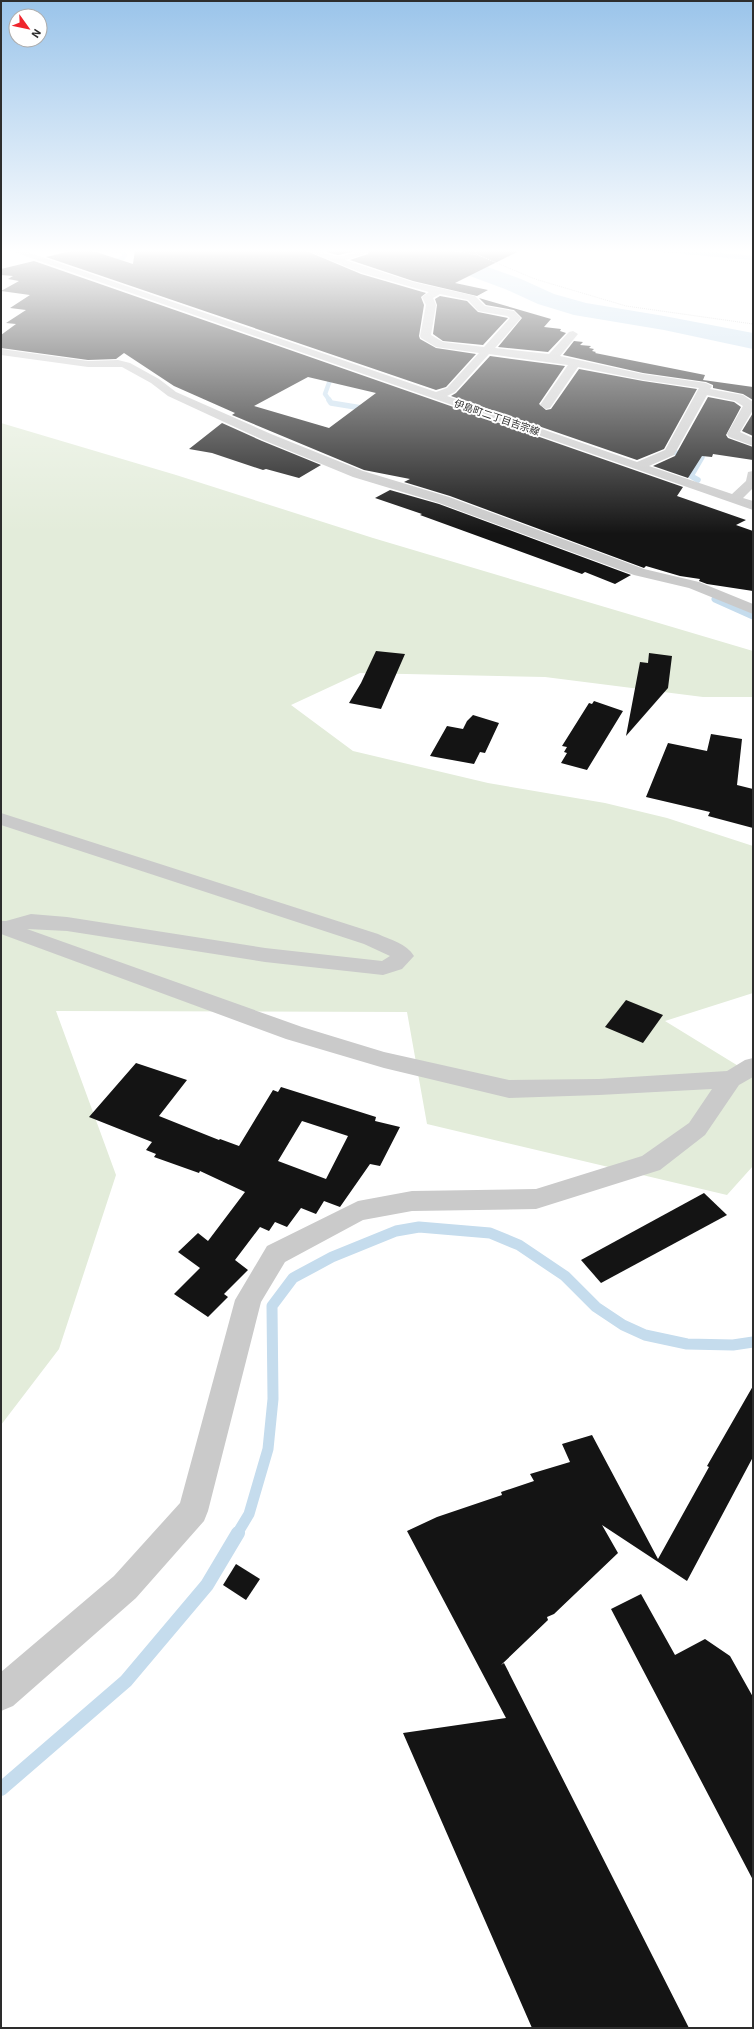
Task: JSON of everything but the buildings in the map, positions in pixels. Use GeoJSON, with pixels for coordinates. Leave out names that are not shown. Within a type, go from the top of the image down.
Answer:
{"type":"FeatureCollection","features":[{"type":"Feature","properties":{"kind":"street","name":"伊島町二丁目吉宗線"},"geometry":{"type":"LineString","coordinates":[[288,345],[753,506]]}},
{"type":"Feature","properties":{"kind":"street"},"geometry":{"type":"LineString","coordinates":[[439,345],[552,358],[643,377],[706,386],[670,452],[638,466]]}},
{"type":"Feature","properties":{"kind":"street"},"geometry":{"type":"LineString","coordinates":[[437,396],[451,390],[492,345]]}},
{"type":"Feature","properties":{"kind":"street"},"geometry":{"type":"LineString","coordinates":[[552,358],[564,345]]}},
{"type":"Feature","properties":{"kind":"street"},"geometry":{"type":"LineString","coordinates":[[1,352],[81,364],[118,363],[126,365],[172,394],[267,437],[358,474],[444,500],[639,572],[694,585],[753,608]]}},
{"type":"Feature","properties":{"kind":"street"},"geometry":{"type":"LineString","coordinates":[[546,405],[575,363]]}},
{"type":"Feature","properties":{"kind":"street"},"geometry":{"type":"LineString","coordinates":[[703,391],[739,398],[750,405],[733,434],[753,442]]}},
{"type":"Feature","properties":{"kind":"street"},"geometry":{"type":"LineString","coordinates":[[734,500],[752,482],[753,475]]}},
{"type":"Feature","properties":{"kind":"street"},"geometry":{"type":"LineString","coordinates":[[1,819],[371,939],[393,948],[404,956],[395,964],[383,968],[265,955],[67,924],[31,921],[4,927]]}},
{"type":"Feature","properties":{"kind":"street"},"geometry":{"type":"LineString","coordinates":[[4,927],[294,1033],[384,1060],[509,1089],[599,1088],[742,1073]]}},
{"type":"Feature","properties":{"kind":"street"},"geometry":{"type":"LineString","coordinates":[[1,1694],[125,1587],[194,1511],[248,1300],[276,1254],[358,1211],[412,1201],[536,1198],[578,1187],[651,1163],[697,1129],[742,1073]]}},
{"type":"Feature","properties":{"kind":"green space"},"geometry":{"type":"Polygon","coordinates":[[[1,423],[176,475],[373,538],[753,651],[753,697],[703,697],[545,677],[360,673],[291,705],[353,751],[488,783],[605,803],[667,818],[753,846],[753,993],[665,1021],[753,1075],[753,1166],[727,1195],[427,1124],[407,1012],[56,1011],[116,1175],[59,1349],[1,1425],[1,423]]]}},
{"type":"Feature","properties":{"kind":"waterway"},"geometry":{"type":"LineString","coordinates":[[330,401],[325,394],[333,372]]}},
{"type":"Feature","properties":{"kind":"waterway"},"geometry":{"type":"LineString","coordinates":[[329,400],[331,403],[368,409]]}},
{"type":"Feature","properties":{"kind":"waterway"},"geometry":{"type":"LineString","coordinates":[[676,453],[702,457],[691,476],[698,480]]}},
{"type":"Feature","properties":{"kind":"waterway"},"geometry":{"type":"LineString","coordinates":[[716,597],[715,599],[753,616]]}},
{"type":"Feature","properties":{"kind":"waterway"},"geometry":{"type":"LineString","coordinates":[[237,1534],[249,1514],[268,1449],[273,1399],[272,1306],[293,1278],[332,1257],[396,1231],[419,1227],[490,1233],[519,1245],[565,1276],[596,1307],[623,1325],[645,1335],[687,1344],[733,1345],[753,1342]]}},
{"type":"Feature","properties":{"kind":"waterway"},"geometry":{"type":"LineString","coordinates":[[1,1789],[126,1681],[207,1585],[238,1533]]}}]}
